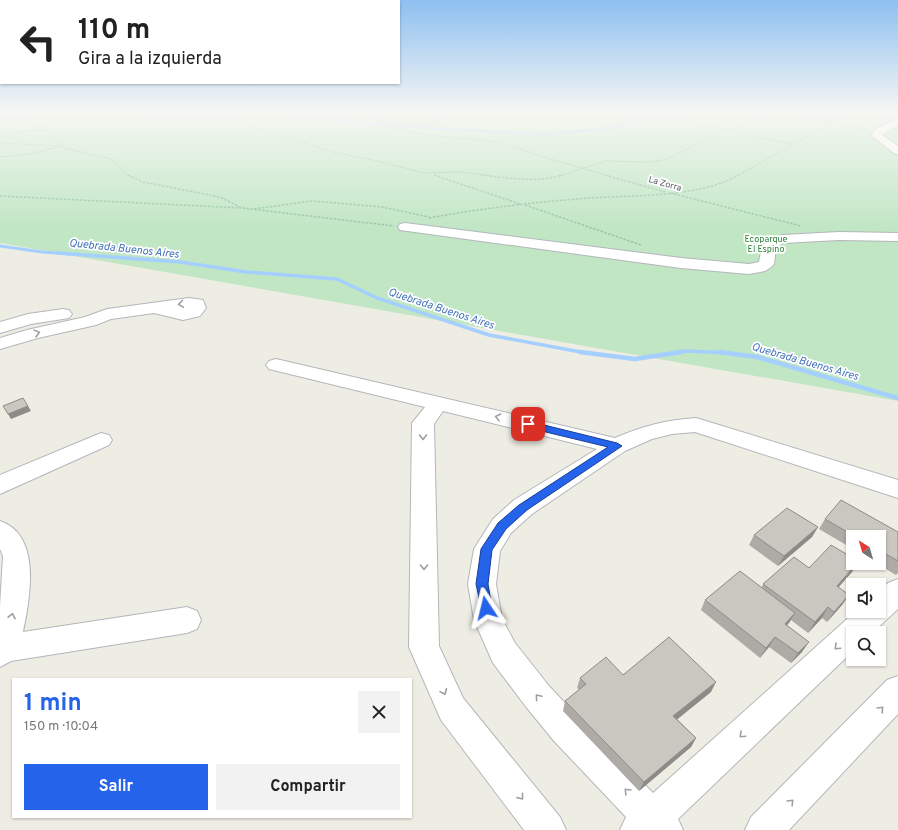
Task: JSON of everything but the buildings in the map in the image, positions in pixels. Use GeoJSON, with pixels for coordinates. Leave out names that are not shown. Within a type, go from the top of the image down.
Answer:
{"type":"FeatureCollection","features":[{"type":"Feature","properties":{"kind":"street"},"geometry":{"type":"LineString","coordinates":[[405,227],[681,263],[749,269],[760,268],[766,264],[769,247],[775,242],[783,239],[839,236],[898,237]]}},
{"type":"Feature","properties":{"kind":"street"},"geometry":{"type":"LineString","coordinates":[[0,328],[28,319],[55,315],[90,312],[107,314],[156,308]]}},
{"type":"Feature","properties":{"kind":"street"},"geometry":{"type":"LineString","coordinates":[[0,344],[34,334],[90,321],[107,314]]}},
{"type":"Feature","properties":{"kind":"street"},"geometry":{"type":"LineString","coordinates":[[276,365],[617,446]]}},
{"type":"Feature","properties":{"kind":"street"},"geometry":{"type":"LineString","coordinates":[[439,403],[423,423],[424,647],[452,709],[548,830]]}},
{"type":"Feature","properties":{"kind":"street"},"geometry":{"type":"LineString","coordinates":[[869,618],[652,826],[566,729],[504,653],[488,620],[482,584],[487,549],[502,526],[523,507],[617,446],[646,433],[672,427],[696,425],[898,489]]}},
{"type":"Feature","properties":{"kind":"street"},"geometry":{"type":"LineString","coordinates":[[0,485],[101,440]]}},
{"type":"Feature","properties":{"kind":"street"},"geometry":{"type":"LineString","coordinates":[[0,531],[10,542],[16,556],[15,602],[8,632],[1,651],[187,620]]}},
{"type":"Feature","properties":{"kind":"street"},"geometry":{"type":"LineString","coordinates":[[886,602],[898,591]]}},
{"type":"Feature","properties":{"kind":"street"},"geometry":{"type":"LineString","coordinates":[[764,830],[898,692]]}},
{"type":"Feature","properties":{"kind":"path"},"geometry":{"type":"LineString","coordinates":[[0,157],[9,158],[46,152]]}},
{"type":"Feature","properties":{"kind":"path"},"geometry":{"type":"LineString","coordinates":[[80,152],[111,159],[129,176],[140,181],[156,186],[220,197],[242,208],[405,227],[430,218],[522,205],[562,200],[686,191],[716,185],[731,180],[779,152]]}},
{"type":"Feature","properties":{"kind":"path"},"geometry":{"type":"LineString","coordinates":[[332,152],[431,174],[642,245]]}},
{"type":"Feature","properties":{"kind":"path","name":"La Zorra"},"geometry":{"type":"LineString","coordinates":[[525,152],[667,192],[802,226]]}},
{"type":"Feature","properties":{"kind":"path"},"geometry":{"type":"LineString","coordinates":[[431,174],[462,172],[491,177],[540,180],[552,178],[606,161],[650,162],[667,159],[682,152]]}},
{"type":"Feature","properties":{"kind":"path"},"geometry":{"type":"LineString","coordinates":[[0,196],[221,206],[250,209],[312,201],[382,207],[430,218]]}},
{"type":"Feature","properties":{"kind":"green space","name":"Ecoparque El Espino"},"geometry":{"type":"Polygon","coordinates":[[[0,152],[898,152],[898,401],[0,243],[0,152]]]}},
{"type":"Feature","properties":{"kind":"waterway","name":"Quebrada Buenos Aires"},"geometry":{"type":"LineString","coordinates":[[0,246],[65,254]]}},
{"type":"Feature","properties":{"kind":"waterway","name":"Quebrada Buenos Aires"},"geometry":{"type":"LineString","coordinates":[[57,253],[65,254]]}},
{"type":"Feature","properties":{"kind":"waterway","name":"Quebrada Buenos Aires"},"geometry":{"type":"LineString","coordinates":[[65,254],[71,254]]}},
{"type":"Feature","properties":{"kind":"waterway","name":"Quebrada Buenos Aires"},"geometry":{"type":"LineString","coordinates":[[65,254],[180,262],[246,272],[337,279],[377,298],[489,335],[582,352]]}},
{"type":"Feature","properties":{"kind":"waterway","name":"Quebrada Buenos Aires"},"geometry":{"type":"LineString","coordinates":[[674,353],[686,351],[725,353]]}},
{"type":"Feature","properties":{"kind":"waterway","name":"Quebrada Buenos Aires"},"geometry":{"type":"LineString","coordinates":[[582,352],[635,359],[681,352]]}},
{"type":"Feature","properties":{"kind":"waterway","name":"Quebrada Buenos Aires"},"geometry":{"type":"LineString","coordinates":[[582,352],[586,353]]}},
{"type":"Feature","properties":{"kind":"waterway","name":"Quebrada Buenos Aires"},"geometry":{"type":"LineString","coordinates":[[719,352],[725,353]]}},
{"type":"Feature","properties":{"kind":"waterway","name":"Quebrada Buenos Aires"},"geometry":{"type":"LineString","coordinates":[[725,353],[730,353]]}},
{"type":"Feature","properties":{"kind":"waterway","name":"Quebrada Buenos Aires"},"geometry":{"type":"LineString","coordinates":[[725,353],[757,357],[898,398]]}},
{"type":"Feature","properties":{"kind":"route"},"geometry":{"type":"LineString","coordinates":[[486,608],[482,584],[487,549],[502,526],[523,507],[617,446],[528,424]]}}]}
